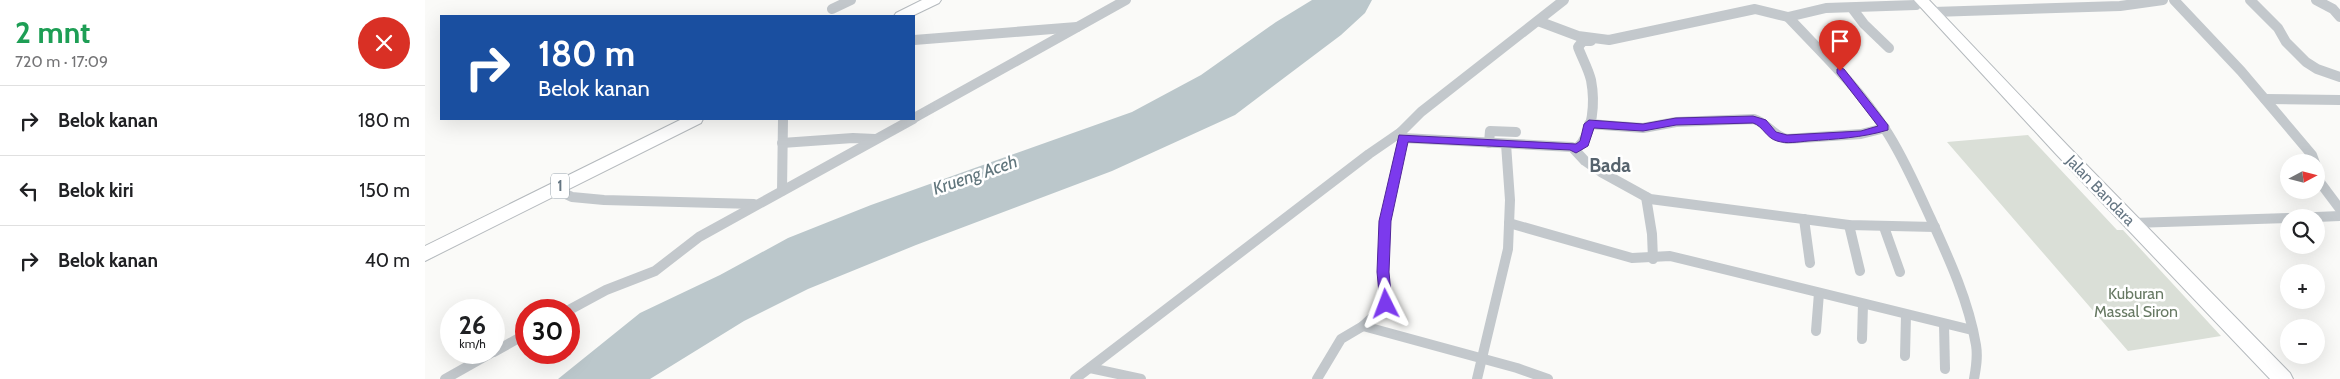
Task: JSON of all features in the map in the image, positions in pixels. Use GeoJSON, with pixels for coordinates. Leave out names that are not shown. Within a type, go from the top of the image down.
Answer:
{"type":"FeatureCollection","features":[{"type":"Feature","properties":{"kind":"highway"},"geometry":{"type":"LineString","coordinates":[[902,15],[915,5],[934,0]]}},
{"type":"Feature","properties":{"kind":"highway","name":"Jalan Bandara"},"geometry":{"type":"LineString","coordinates":[[1920,4],[2283,379]]}},
{"type":"Feature","properties":{"kind":"highway","name":"Jalan Bandara"},"geometry":{"type":"LineString","coordinates":[[1920,4],[2215,325],[2269,379]]}},
{"type":"Feature","properties":{"kind":"highway","name":"1"},"geometry":{"type":"LineString","coordinates":[[425,254],[693,120]]}},
{"type":"Feature","properties":{"kind":"street"},"geometry":{"type":"LineString","coordinates":[[832,9],[851,0]]}},
{"type":"Feature","properties":{"kind":"street"},"geometry":{"type":"LineString","coordinates":[[915,118],[1126,0]]}},
{"type":"Feature","properties":{"kind":"street"},"geometry":{"type":"LineString","coordinates":[[1075,379],[1369,154],[1402,135],[1421,112],[1564,0]]}},
{"type":"Feature","properties":{"kind":"street"},"geometry":{"type":"LineString","coordinates":[[1762,0],[1771,11]]}},
{"type":"Feature","properties":{"kind":"street"},"geometry":{"type":"LineString","coordinates":[[1789,17],[1826,8],[1920,4],[2087,3],[2120,6],[2163,0]]}},
{"type":"Feature","properties":{"kind":"street"},"geometry":{"type":"LineString","coordinates":[[2173,0],[2241,70],[2311,154]]}},
{"type":"Feature","properties":{"kind":"street"},"geometry":{"type":"LineString","coordinates":[[2250,0],[2278,28],[2285,42],[2306,62],[2317,69],[2340,77]]}},
{"type":"Feature","properties":{"kind":"street"},"geometry":{"type":"LineString","coordinates":[[2316,0],[2333,9],[2340,16]]}},
{"type":"Feature","properties":{"kind":"street"},"geometry":{"type":"LineString","coordinates":[[1852,8],[1864,24],[1889,48]]}},
{"type":"Feature","properties":{"kind":"street"},"geometry":{"type":"LineString","coordinates":[[1576,149],[1585,143],[1592,100],[1591,80],[1578,46],[1583,41],[1621,39],[1755,9],[1771,11],[1789,17],[1852,84],[1885,128],[1902,157],[1935,228],[1963,297],[1972,330],[1977,361],[1974,379]]}},
{"type":"Feature","properties":{"kind":"street"},"geometry":{"type":"LineString","coordinates":[[1538,21],[1593,41]]}},
{"type":"Feature","properties":{"kind":"street"},"geometry":{"type":"LineString","coordinates":[[915,40],[1047,28],[1077,28]]}},
{"type":"Feature","properties":{"kind":"street"},"geometry":{"type":"LineString","coordinates":[[2265,99],[2340,100]]}},
{"type":"Feature","properties":{"kind":"street"},"geometry":{"type":"LineString","coordinates":[[1589,124],[1643,128],[1676,122],[1753,119],[1763,122],[1772,134],[1779,138],[1787,139],[1861,134],[1885,128]]}},
{"type":"Feature","properties":{"kind":"street"},"geometry":{"type":"LineString","coordinates":[[782,191],[783,120]]}},
{"type":"Feature","properties":{"kind":"street"},"geometry":{"type":"LineString","coordinates":[[580,304],[606,290],[655,271],[699,237],[911,120]]}},
{"type":"Feature","properties":{"kind":"street"},"geometry":{"type":"LineString","coordinates":[[1489,143],[1490,131],[1516,132]]}},
{"type":"Feature","properties":{"kind":"street"},"geometry":{"type":"LineString","coordinates":[[1402,135],[1489,143],[1572,147],[1576,149],[1583,159],[1633,192],[1646,198],[1849,225],[1935,228]]}},
{"type":"Feature","properties":{"kind":"street"},"geometry":{"type":"LineString","coordinates":[[1317,379],[1341,339],[1363,326],[1386,304],[1383,272],[1385,221],[1402,135]]}},
{"type":"Feature","properties":{"kind":"street"},"geometry":{"type":"LineString","coordinates":[[782,144],[853,138],[876,140]]}},
{"type":"Feature","properties":{"kind":"street"},"geometry":{"type":"LineString","coordinates":[[1477,379],[1508,249],[1506,144]]}},
{"type":"Feature","properties":{"kind":"street"},"geometry":{"type":"LineString","coordinates":[[555,189],[572,197],[604,200],[757,204]]}},
{"type":"Feature","properties":{"kind":"street"},"geometry":{"type":"LineString","coordinates":[[2325,189],[2340,209]]}},
{"type":"Feature","properties":{"kind":"street"},"geometry":{"type":"LineString","coordinates":[[1646,198],[1652,234],[1653,259]]}},
{"type":"Feature","properties":{"kind":"street"},"geometry":{"type":"LineString","coordinates":[[2325,217],[2340,216]]}},
{"type":"Feature","properties":{"kind":"street"},"geometry":{"type":"LineString","coordinates":[[2133,223],[2280,218]]}},
{"type":"Feature","properties":{"kind":"street"},"geometry":{"type":"LineString","coordinates":[[1804,219],[1810,263]]}},
{"type":"Feature","properties":{"kind":"street"},"geometry":{"type":"LineString","coordinates":[[1509,223],[1632,258],[1653,259],[1661,256],[1670,256],[1972,330]]}},
{"type":"Feature","properties":{"kind":"street"},"geometry":{"type":"LineString","coordinates":[[1849,225],[1860,271]]}},
{"type":"Feature","properties":{"kind":"street"},"geometry":{"type":"LineString","coordinates":[[1883,226],[1900,272]]}},
{"type":"Feature","properties":{"kind":"street"},"geometry":{"type":"LineString","coordinates":[[425,262],[442,245]]}},
{"type":"Feature","properties":{"kind":"street"},"geometry":{"type":"LineString","coordinates":[[1816,331],[1819,293]]}},
{"type":"Feature","properties":{"kind":"street"},"geometry":{"type":"LineString","coordinates":[[1862,339],[1863,304]]}},
{"type":"Feature","properties":{"kind":"street"},"geometry":{"type":"LineString","coordinates":[[1905,356],[1906,315]]}},
{"type":"Feature","properties":{"kind":"street"},"geometry":{"type":"LineString","coordinates":[[1944,324],[1945,369]]}},
{"type":"Feature","properties":{"kind":"street"},"geometry":{"type":"LineString","coordinates":[[1363,326],[1548,379]]}},
{"type":"Feature","properties":{"kind":"street"},"geometry":{"type":"LineString","coordinates":[[445,379],[472,364]]}},
{"type":"Feature","properties":{"kind":"street"},"geometry":{"type":"LineString","coordinates":[[1090,368],[1141,379]]}},
{"type":"Feature","properties":{"kind":"green space","name":"Kuburan Massal Siron"},"geometry":{"type":"Polygon","coordinates":[[[2028,135],[2117,230],[2123,230],[2221,336],[2128,351],[1947,142],[2028,135]]]}},
{"type":"Feature","properties":{"kind":"water","name":"Krueng Aceh"},"geometry":{"type":"Polygon","coordinates":[[[1312,0],[1372,0],[1365,13],[1341,35],[1235,115],[1112,171],[916,245],[808,289],[744,321],[650,379],[558,379],[577,364],[580,364],[580,361],[640,313],[720,275],[788,238],[871,205],[1132,112],[1201,75],[1276,22],[1312,0]]]}},
{"type":"Feature","properties":{"kind":"district","name":"Bada"},"geometry":{"type":"Point","coordinates":[1610,165]}},
{"type":"Feature","properties":{"kind":"route"},"geometry":{"type":"LineString","coordinates":[[1386,304],[1387,295],[1383,272],[1385,221],[1403,138],[1533,144],[1574,147],[1576,149],[1585,143],[1589,124],[1643,128],[1676,122],[1753,119],[1763,122],[1772,134],[1779,138],[1787,139],[1871,133],[1885,128],[1840,71]]}}]}
